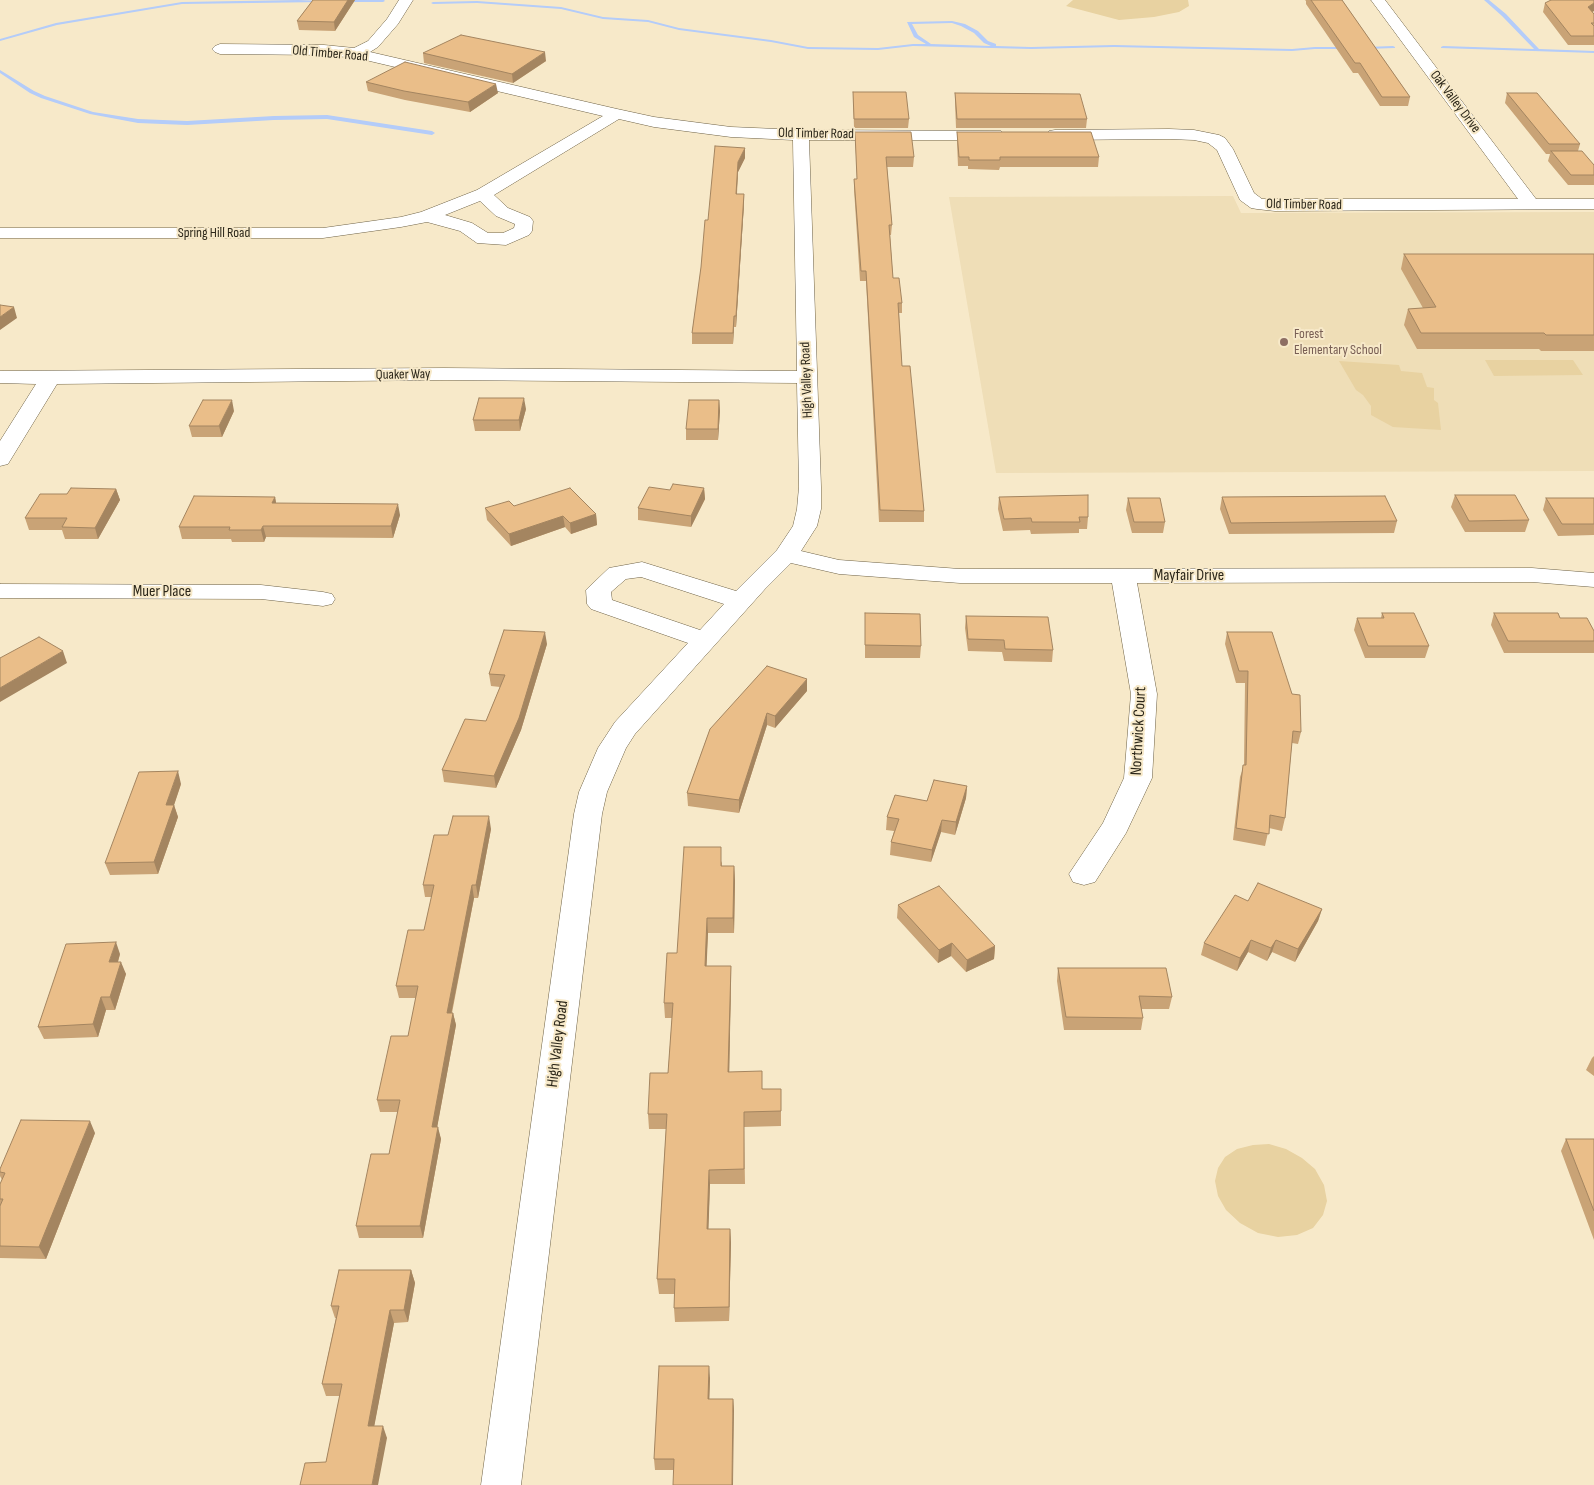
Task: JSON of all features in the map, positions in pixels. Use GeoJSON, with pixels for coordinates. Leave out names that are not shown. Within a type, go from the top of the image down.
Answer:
{"type":"FeatureCollection","features":[{"type":"Feature","properties":{"kind":"street"},"geometry":{"type":"LineString","coordinates":[[357,53],[373,44],[393,21],[406,0]]}},
{"type":"Feature","properties":{"kind":"street","name":"Oak Valley Drive"},"geometry":{"type":"LineString","coordinates":[[1378,0],[1531,205]]}},
{"type":"Feature","properties":{"kind":"street","name":"Old Timber Road"},"geometry":{"type":"LineString","coordinates":[[220,49],[324,50],[357,53],[654,122],[731,132],[802,135],[1013,135]]}},
{"type":"Feature","properties":{"kind":"street","name":"Spring Hill Road"},"geometry":{"type":"LineString","coordinates":[[0,233],[323,233],[366,228],[427,216],[483,194],[617,114]]}},
{"type":"Feature","properties":{"kind":"street","name":"Old Timber Road"},"geometry":{"type":"LineString","coordinates":[[1042,135],[1169,134],[1194,135],[1213,139],[1219,142],[1224,149],[1246,196],[1257,204],[1275,206],[1594,204]]}},
{"type":"Feature","properties":{"kind":"street","name":"High Valley Road"},"geometry":{"type":"LineString","coordinates":[[502,1485],[588,814],[593,792],[612,748],[625,728],[741,601],[786,555],[805,526],[809,509],[802,135]]}},
{"type":"Feature","properties":{"kind":"street","name":"Spring Hill Road"},"geometry":{"type":"LineString","coordinates":[[427,216],[466,227],[484,239],[506,239],[523,231],[524,221],[502,212],[483,194]]}},
{"type":"Feature","properties":{"kind":"street","name":"Quaker Way"},"geometry":{"type":"LineString","coordinates":[[0,377],[444,374],[807,377]]}},
{"type":"Feature","properties":{"kind":"street"},"geometry":{"type":"LineString","coordinates":[[0,459],[50,378]]}},
{"type":"Feature","properties":{"kind":"street","name":"Mayfair Drive"},"geometry":{"type":"LineString","coordinates":[[786,555],[839,567],[960,576],[1532,575],[1594,580]]}},
{"type":"Feature","properties":{"kind":"street"},"geometry":{"type":"LineString","coordinates":[[705,640],[600,604],[598,590],[618,573],[642,569],[741,601]]}},
{"type":"Feature","properties":{"kind":"street","name":"Northwick Court"},"geometry":{"type":"LineString","coordinates":[[1084,874],[1116,826],[1138,778],[1144,694],[1123,576]]}},
{"type":"Feature","properties":{"kind":"street","name":"Muer Place"},"geometry":{"type":"LineString","coordinates":[[0,591],[261,592],[323,599]]}},
{"type":"Feature","properties":{"kind":"shaded area"},"geometry":{"type":"Polygon","coordinates":[[[1073,0],[1188,0],[1189,6],[1179,12],[1154,17],[1119,20],[1066,6],[1073,0]]]}},
{"type":"Feature","properties":{"kind":"shaded area","name":"Forest Elementary School"},"geometry":{"type":"Polygon","coordinates":[[[1233,196],[1241,213],[1594,212],[1594,471],[996,473],[949,197],[1233,196]]]}},
{"type":"Feature","properties":{"kind":"shaded area"},"geometry":{"type":"Polygon","coordinates":[[[1485,360],[1573,360],[1583,375],[1494,376],[1485,360]]]}},
{"type":"Feature","properties":{"kind":"shaded area"},"geometry":{"type":"Polygon","coordinates":[[[1339,361],[1399,365],[1401,371],[1422,373],[1427,387],[1434,388],[1434,400],[1438,403],[1441,430],[1393,427],[1371,415],[1371,406],[1363,395],[1356,390],[1339,361]]]}},
{"type":"Feature","properties":{"kind":"shaded area"},"geometry":{"type":"Polygon","coordinates":[[[1269,1144],[1286,1149],[1302,1158],[1315,1169],[1324,1185],[1327,1201],[1323,1215],[1313,1228],[1297,1235],[1278,1237],[1258,1233],[1240,1223],[1226,1210],[1218,1196],[1215,1181],[1218,1168],[1225,1157],[1237,1149],[1269,1144]]]}},
{"type":"Feature","properties":{"kind":"building"},"geometry":{"type":"Polygon","coordinates":[[[313,0],[348,0],[334,22],[297,21],[313,0]]]}},
{"type":"Feature","properties":{"kind":"building"},"geometry":{"type":"Polygon","coordinates":[[[1311,0],[1342,0],[1410,97],[1382,97],[1360,63],[1355,63],[1311,0]]]}},
{"type":"Feature","properties":{"kind":"building"},"geometry":{"type":"Polygon","coordinates":[[[1551,0],[1594,0],[1594,3],[1588,7],[1594,14],[1594,23],[1591,23],[1594,26],[1594,36],[1571,36],[1545,3],[1551,0]]]}},
{"type":"Feature","properties":{"kind":"building"},"geometry":{"type":"Polygon","coordinates":[[[461,35],[545,52],[512,74],[423,53],[461,35]]]}},
{"type":"Feature","properties":{"kind":"building"},"geometry":{"type":"Polygon","coordinates":[[[405,62],[496,84],[468,102],[404,91],[366,82],[405,62]]]}},
{"type":"Feature","properties":{"kind":"building"},"geometry":{"type":"Polygon","coordinates":[[[853,92],[906,92],[909,119],[854,119],[853,92]]]}},
{"type":"Feature","properties":{"kind":"building"},"geometry":{"type":"Polygon","coordinates":[[[955,93],[1080,94],[1087,119],[957,119],[955,93]]]}},
{"type":"Feature","properties":{"kind":"building"},"geometry":{"type":"Polygon","coordinates":[[[1507,93],[1537,93],[1580,144],[1549,144],[1507,93]]]}},
{"type":"Feature","properties":{"kind":"building"},"geometry":{"type":"Polygon","coordinates":[[[855,132],[911,132],[914,157],[886,157],[892,225],[889,225],[893,278],[899,278],[902,303],[898,303],[902,366],[910,366],[924,511],[880,510],[866,271],[861,271],[854,179],[857,179],[855,132]]]}},
{"type":"Feature","properties":{"kind":"building"},"geometry":{"type":"Polygon","coordinates":[[[957,132],[1091,132],[1099,157],[1000,157],[1000,160],[969,160],[969,157],[959,157],[957,132]]]}},
{"type":"Feature","properties":{"kind":"building"},"geometry":{"type":"Polygon","coordinates":[[[715,146],[745,148],[738,162],[736,194],[744,194],[736,316],[734,316],[733,333],[692,333],[705,220],[708,220],[715,146]]]}},
{"type":"Feature","properties":{"kind":"building"},"geometry":{"type":"Polygon","coordinates":[[[1551,151],[1582,151],[1594,165],[1594,175],[1571,175],[1551,151]]]}},
{"type":"Feature","properties":{"kind":"building","name":"Forest Elementary School"},"geometry":{"type":"Polygon","coordinates":[[[1404,254],[1594,254],[1594,335],[1421,333],[1408,309],[1436,307],[1404,254]]]}},
{"type":"Feature","properties":{"kind":"building"},"geometry":{"type":"Polygon","coordinates":[[[0,305],[14,307],[0,317],[0,305]]]}},
{"type":"Feature","properties":{"kind":"building"},"geometry":{"type":"Polygon","coordinates":[[[479,398],[524,398],[519,420],[473,420],[479,398]]]}},
{"type":"Feature","properties":{"kind":"building"},"geometry":{"type":"Polygon","coordinates":[[[203,400],[232,400],[219,426],[189,426],[203,400]]]}},
{"type":"Feature","properties":{"kind":"building"},"geometry":{"type":"Polygon","coordinates":[[[689,400],[719,400],[718,429],[686,429],[689,400]]]}},
{"type":"Feature","properties":{"kind":"building"},"geometry":{"type":"Polygon","coordinates":[[[673,484],[704,488],[691,516],[638,508],[649,487],[670,490],[673,484]]]}},
{"type":"Feature","properties":{"kind":"building"},"geometry":{"type":"Polygon","coordinates":[[[71,488],[116,489],[95,528],[62,527],[67,518],[25,518],[40,494],[67,494],[71,488]]]}},
{"type":"Feature","properties":{"kind":"building"},"geometry":{"type":"Polygon","coordinates":[[[570,488],[596,514],[570,523],[563,516],[509,534],[485,508],[509,501],[514,506],[570,488]]]}},
{"type":"Feature","properties":{"kind":"building"},"geometry":{"type":"Polygon","coordinates":[[[1088,495],[1088,517],[1079,517],[1080,522],[1032,522],[1031,518],[1004,519],[999,497],[1088,495]]]}},
{"type":"Feature","properties":{"kind":"building"},"geometry":{"type":"Polygon","coordinates":[[[1455,495],[1515,495],[1529,520],[1469,521],[1455,495]]]}},
{"type":"Feature","properties":{"kind":"building"},"geometry":{"type":"Polygon","coordinates":[[[194,496],[275,497],[272,503],[398,504],[391,526],[263,526],[261,530],[229,530],[230,527],[179,527],[194,496]]]}},
{"type":"Feature","properties":{"kind":"building"},"geometry":{"type":"Polygon","coordinates":[[[1385,496],[1397,521],[1231,523],[1222,497],[1385,496]]]}},
{"type":"Feature","properties":{"kind":"building"},"geometry":{"type":"Polygon","coordinates":[[[1128,498],[1160,498],[1165,522],[1134,522],[1128,498]]]}},
{"type":"Feature","properties":{"kind":"building"},"geometry":{"type":"Polygon","coordinates":[[[1546,498],[1594,498],[1594,524],[1562,524],[1546,498]]]}},
{"type":"Feature","properties":{"kind":"building"},"geometry":{"type":"Polygon","coordinates":[[[865,613],[920,614],[921,646],[865,645],[865,613]]]}},
{"type":"Feature","properties":{"kind":"building"},"geometry":{"type":"Polygon","coordinates":[[[1382,613],[1414,613],[1429,646],[1368,646],[1357,618],[1384,618],[1382,613]]]}},
{"type":"Feature","properties":{"kind":"building"},"geometry":{"type":"Polygon","coordinates":[[[1494,613],[1558,613],[1560,618],[1587,618],[1594,631],[1594,641],[1508,641],[1494,613]]]}},
{"type":"Feature","properties":{"kind":"building"},"geometry":{"type":"Polygon","coordinates":[[[966,616],[1048,617],[1053,650],[1005,649],[1004,640],[968,639],[966,616]]]}},
{"type":"Feature","properties":{"kind":"building"},"geometry":{"type":"Polygon","coordinates":[[[504,630],[545,632],[519,718],[494,776],[442,770],[465,719],[486,721],[505,675],[489,674],[504,630]]]}},
{"type":"Feature","properties":{"kind":"building"},"geometry":{"type":"Polygon","coordinates":[[[1227,632],[1272,632],[1292,694],[1300,695],[1301,732],[1293,731],[1285,818],[1270,815],[1269,834],[1236,828],[1243,765],[1246,765],[1248,671],[1239,671],[1227,632]]]}},
{"type":"Feature","properties":{"kind":"building"},"geometry":{"type":"Polygon","coordinates":[[[39,637],[63,651],[0,688],[0,658],[39,637]]]}},
{"type":"Feature","properties":{"kind":"building"},"geometry":{"type":"Polygon","coordinates":[[[767,666],[807,679],[775,716],[767,713],[739,800],[687,793],[710,729],[767,666]]]}},
{"type":"Feature","properties":{"kind":"building"},"geometry":{"type":"Polygon","coordinates":[[[178,771],[166,805],[174,805],[154,862],[105,863],[139,772],[178,771]]]}},
{"type":"Feature","properties":{"kind":"building"},"geometry":{"type":"Polygon","coordinates":[[[934,780],[967,786],[956,822],[942,820],[932,850],[891,842],[899,819],[887,817],[895,795],[927,801],[934,780]]]}},
{"type":"Feature","properties":{"kind":"building"},"geometry":{"type":"Polygon","coordinates":[[[453,816],[489,816],[476,885],[472,885],[447,1013],[453,1013],[432,1127],[438,1127],[420,1226],[356,1226],[371,1154],[389,1154],[400,1100],[377,1100],[391,1036],[408,1036],[418,986],[396,986],[408,930],[424,930],[434,885],[423,885],[434,835],[448,835],[453,816]]]}},
{"type":"Feature","properties":{"kind":"building"},"geometry":{"type":"Polygon","coordinates":[[[684,847],[721,847],[721,866],[734,866],[733,918],[707,918],[705,966],[731,966],[728,1072],[762,1071],[762,1089],[781,1089],[781,1111],[744,1112],[744,1169],[709,1170],[707,1229],[730,1229],[729,1307],[674,1308],[675,1279],[657,1279],[667,1114],[648,1114],[650,1073],[668,1073],[673,1003],[664,1003],[667,953],[677,953],[684,847]]]}},
{"type":"Feature","properties":{"kind":"building"},"geometry":{"type":"Polygon","coordinates":[[[1258,883],[1322,909],[1298,949],[1276,940],[1271,948],[1251,940],[1240,958],[1204,943],[1235,895],[1248,901],[1258,883]]]}},
{"type":"Feature","properties":{"kind":"building"},"geometry":{"type":"Polygon","coordinates":[[[939,886],[995,946],[967,960],[952,943],[939,950],[898,905],[939,886]]]}},
{"type":"Feature","properties":{"kind":"building"},"geometry":{"type":"Polygon","coordinates":[[[116,942],[109,962],[121,962],[110,997],[101,997],[93,1024],[38,1027],[66,944],[116,942]]]}},
{"type":"Feature","properties":{"kind":"building"},"geometry":{"type":"Polygon","coordinates":[[[1058,968],[1166,968],[1172,997],[1139,996],[1143,1018],[1066,1017],[1058,968]]]}},
{"type":"Feature","properties":{"kind":"building"},"geometry":{"type":"Polygon","coordinates":[[[21,1120],[90,1121],[39,1247],[0,1246],[0,1206],[3,1199],[0,1199],[0,1184],[5,1173],[0,1172],[0,1169],[21,1120]]]}},
{"type":"Feature","properties":{"kind":"building"},"geometry":{"type":"Polygon","coordinates":[[[1566,1139],[1594,1139],[1594,1211],[1566,1139]]]}},
{"type":"Feature","properties":{"kind":"building"},"geometry":{"type":"Polygon","coordinates":[[[339,1270],[411,1270],[404,1310],[390,1310],[368,1426],[383,1426],[372,1485],[300,1485],[305,1463],[326,1462],[342,1384],[322,1384],[339,1306],[331,1306],[339,1270]]]}},
{"type":"Feature","properties":{"kind":"building"},"geometry":{"type":"Polygon","coordinates":[[[659,1366],[709,1366],[708,1399],[733,1399],[732,1485],[673,1485],[674,1459],[654,1459],[659,1366]]]}},
{"type":"Feature","properties":{"kind":"waterway"},"geometry":{"type":"LineString","coordinates":[[1486,0],[1504,15],[1538,50]]}},
{"type":"Feature","properties":{"kind":"waterway"},"geometry":{"type":"LineString","coordinates":[[0,40],[56,24],[182,3],[323,1]]}},
{"type":"Feature","properties":{"kind":"waterway"},"geometry":{"type":"LineString","coordinates":[[344,1],[383,1]]}},
{"type":"Feature","properties":{"kind":"waterway"},"geometry":{"type":"LineString","coordinates":[[433,3],[477,2],[561,8],[603,18],[648,21],[679,29],[771,41],[808,48],[878,49],[913,45],[1031,48],[1114,46],[1292,50],[1347,48]]}},
{"type":"Feature","properties":{"kind":"waterway"},"geometry":{"type":"LineString","coordinates":[[929,44],[916,36],[909,23],[952,22],[976,32],[986,42],[994,45]]}},
{"type":"Feature","properties":{"kind":"waterway"},"geometry":{"type":"LineString","coordinates":[[1365,48],[1393,47]]}},
{"type":"Feature","properties":{"kind":"waterway"},"geometry":{"type":"LineString","coordinates":[[1443,47],[1538,50]]}},
{"type":"Feature","properties":{"kind":"waterway"},"geometry":{"type":"LineString","coordinates":[[1538,50],[1594,52]]}},
{"type":"Feature","properties":{"kind":"waterway"},"geometry":{"type":"LineString","coordinates":[[0,71],[43,97],[92,113],[138,121],[187,123],[327,117],[432,133]]}},
{"type":"Feature","properties":{"kind":"place","name":"Forest Elementary School"},"geometry":{"type":"Point","coordinates":[1284,342]}}]}
